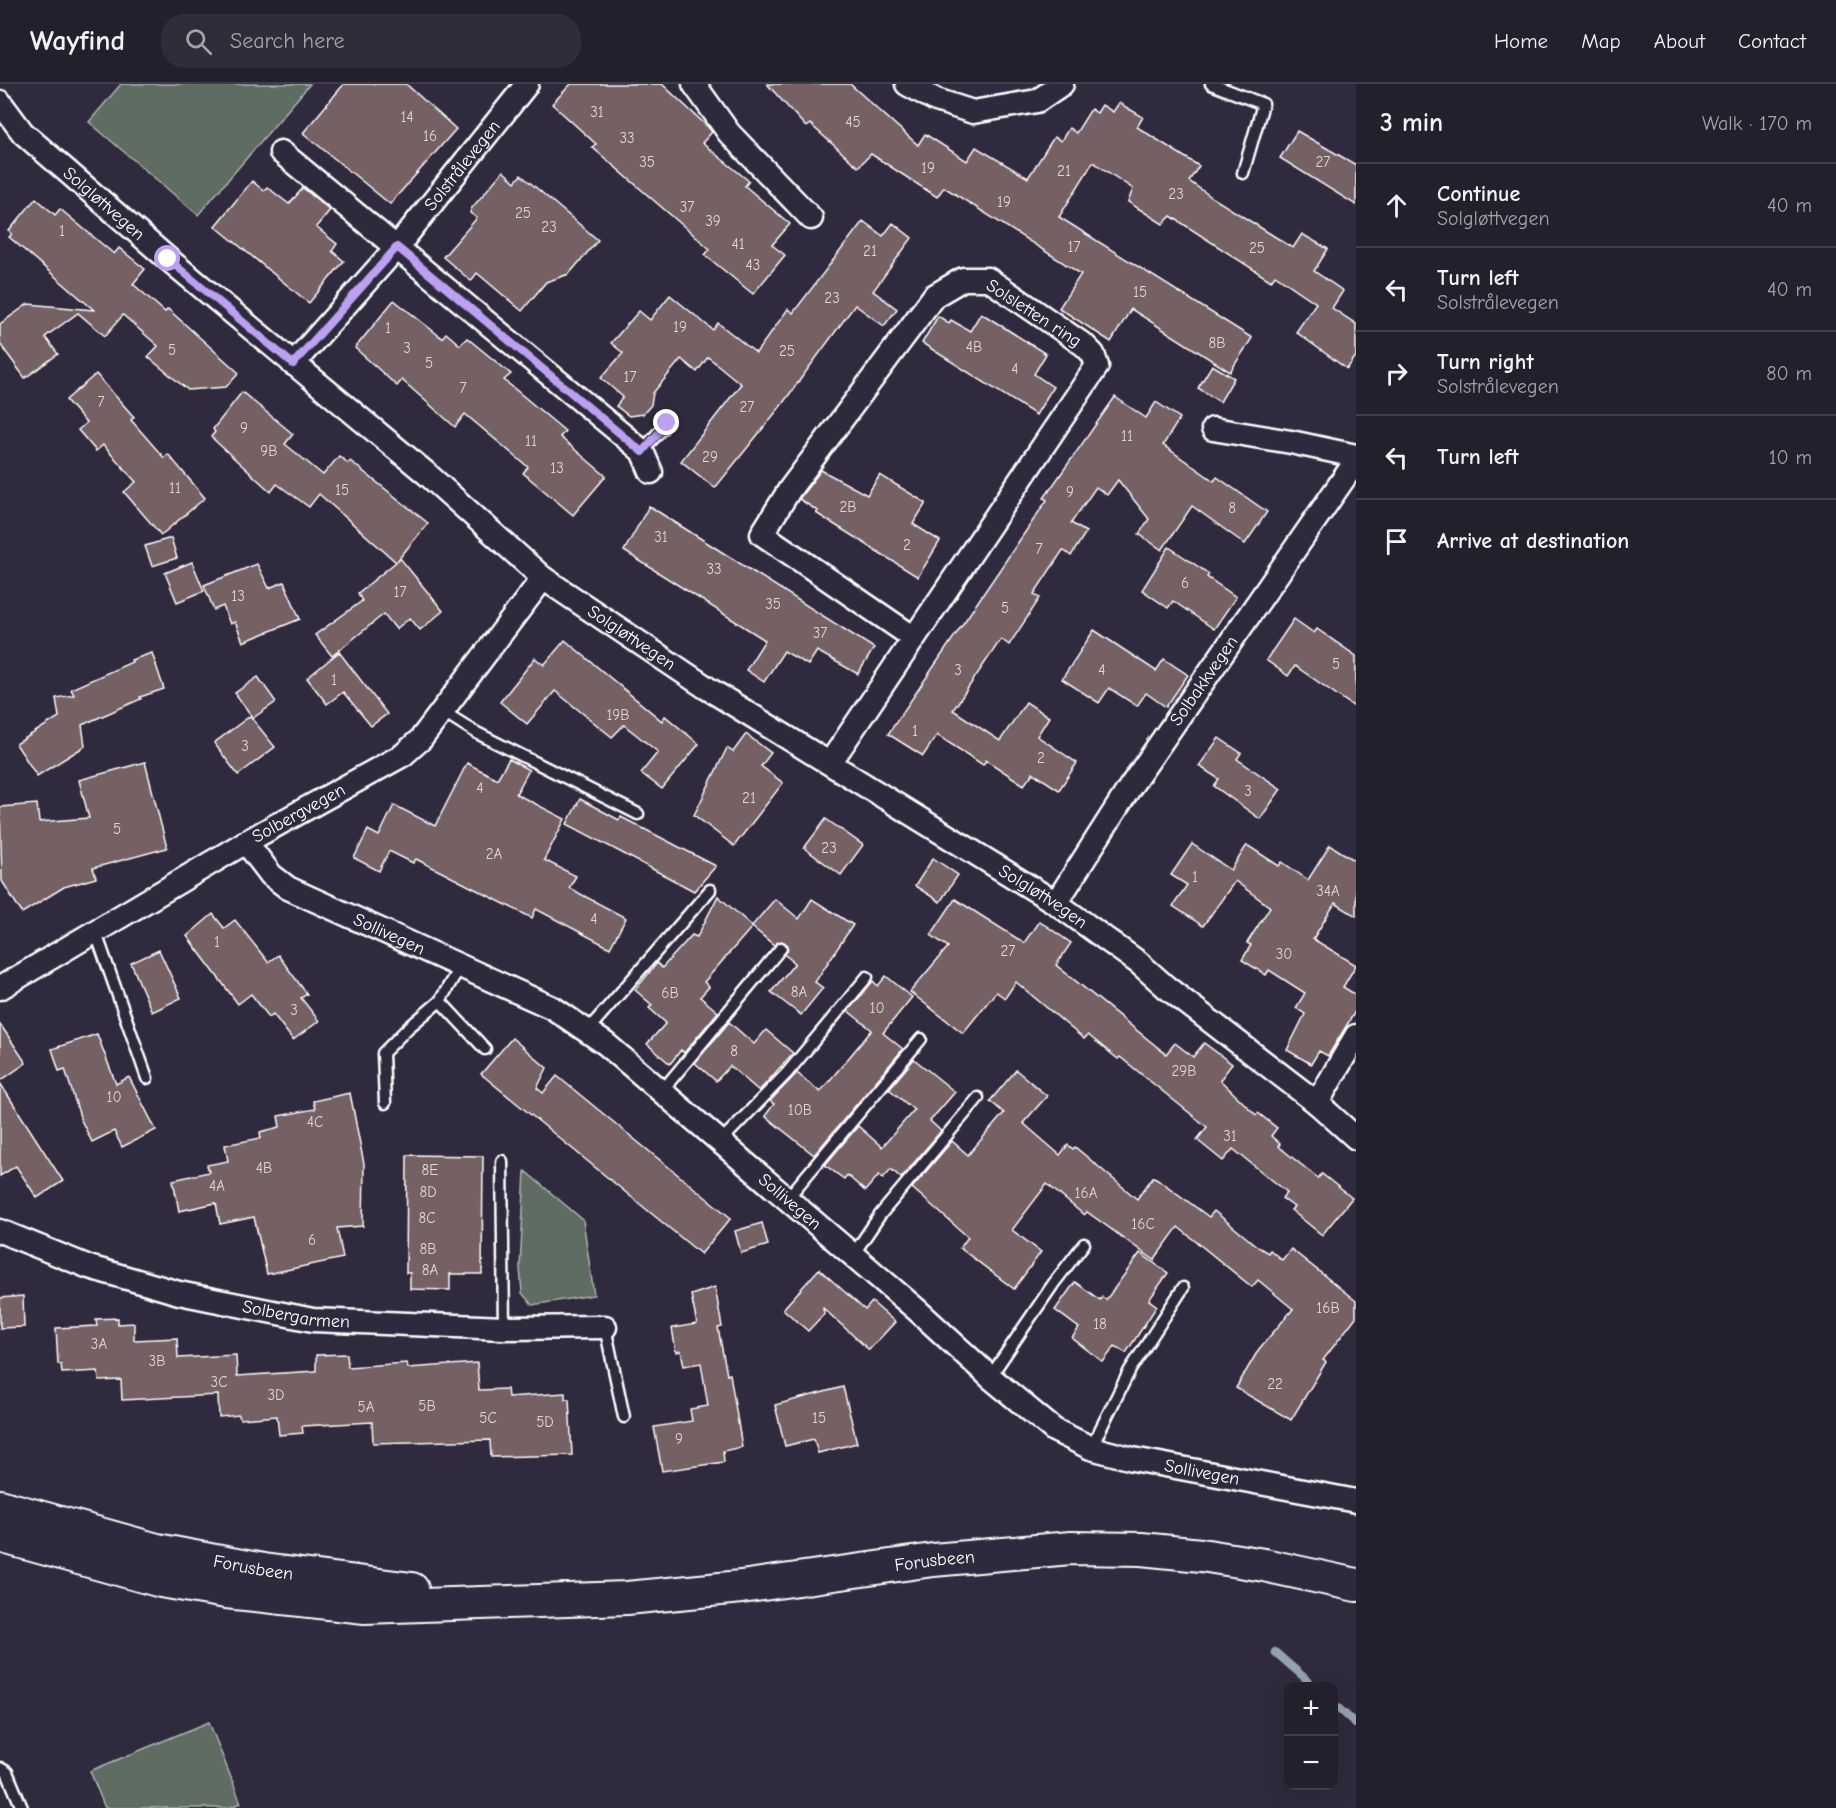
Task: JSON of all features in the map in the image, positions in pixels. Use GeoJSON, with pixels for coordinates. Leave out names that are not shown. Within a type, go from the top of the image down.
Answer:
{"type":"FeatureCollection","features":[{"type":"Feature","properties":{"kind":"main road","name":"Forusbeen"},"geometry":{"type":"LineString","coordinates":[[0,1506],[157,1550],[262,1570],[362,1584],[511,1600]]}},
{"type":"Feature","properties":{"kind":"main road","name":"Forusbeen"},"geometry":{"type":"LineString","coordinates":[[0,1536],[160,1581],[226,1592],[365,1607],[661,1595],[741,1587],[933,1560],[1071,1548],[1141,1549],[1201,1555],[1264,1564],[1356,1585]]}},
{"type":"Feature","properties":{"kind":"street","name":"Solstrålevegen"},"geometry":{"type":"LineString","coordinates":[[293,364],[397,247],[527,84]]}},
{"type":"Feature","properties":{"kind":"street"},"geometry":{"type":"LineString","coordinates":[[694,84],[729,133],[811,218]]}},
{"type":"Feature","properties":{"kind":"street"},"geometry":{"type":"LineString","coordinates":[[907,84],[936,100],[973,112],[1037,101],[1062,84]]}},
{"type":"Feature","properties":{"kind":"street","name":"Solgløttvegen"},"geometry":{"type":"LineString","coordinates":[[0,102],[22,133],[293,364],[427,474],[543,578],[707,688],[1056,903],[1139,963],[1166,987],[1317,1103],[1351,1133]]}},
{"type":"Feature","properties":{"kind":"street"},"geometry":{"type":"LineString","coordinates":[[281,152],[642,452],[651,472]]}},
{"type":"Feature","properties":{"kind":"street","name":"Solsletten ring"},"geometry":{"type":"LineString","coordinates":[[830,763],[1097,366],[1093,354],[1084,345],[988,279],[963,279],[934,296],[790,489],[762,534],[914,638]]}},
{"type":"Feature","properties":{"kind":"street","name":"Solbakkvegen"},"geometry":{"type":"LineString","coordinates":[[1056,903],[1130,787],[1356,458],[1291,441],[1213,429]]}},
{"type":"Feature","properties":{"kind":"street","name":"Solbergvegen"},"geometry":{"type":"LineString","coordinates":[[0,988],[246,842],[403,755],[422,739],[543,578]]}},
{"type":"Feature","properties":{"kind":"street","name":"Sollivegen"},"geometry":{"type":"LineString","coordinates":[[246,842],[271,875],[288,888],[553,1008],[613,1049],[1054,1430],[1091,1448],[1133,1459],[1356,1501]]}},
{"type":"Feature","properties":{"kind":"street"},"geometry":{"type":"LineString","coordinates":[[1317,1103],[1356,1036]]}},
{"type":"Feature","properties":{"kind":"street","name":"Solbergarmen"},"geometry":{"type":"LineString","coordinates":[[0,1232],[89,1267],[168,1289],[313,1320],[504,1328],[604,1327]]}},
{"type":"Feature","properties":{"kind":"lane"},"geometry":{"type":"LineString","coordinates":[[1210,84],[1263,104],[1243,173]]}},
{"type":"Feature","properties":{"kind":"lane"},"geometry":{"type":"LineString","coordinates":[[642,452],[667,423]]}},
{"type":"Feature","properties":{"kind":"lane"},"geometry":{"type":"LineString","coordinates":[[442,711],[477,733],[638,814]]}},
{"type":"Feature","properties":{"kind":"lane"},"geometry":{"type":"LineString","coordinates":[[587,1031],[710,890]]}},
{"type":"Feature","properties":{"kind":"lane"},"geometry":{"type":"LineString","coordinates":[[96,933],[147,1078]]}},
{"type":"Feature","properties":{"kind":"lane"},"geometry":{"type":"LineString","coordinates":[[661,1092],[781,948]]}},
{"type":"Feature","properties":{"kind":"lane"},"geometry":{"type":"LineString","coordinates":[[385,1103],[383,1053],[440,1001],[460,966]]}},
{"type":"Feature","properties":{"kind":"lane"},"geometry":{"type":"LineString","coordinates":[[720,1142],[787,1073],[867,977]]}},
{"type":"Feature","properties":{"kind":"lane"},"geometry":{"type":"LineString","coordinates":[[440,1001],[484,1049]]}},
{"type":"Feature","properties":{"kind":"lane"},"geometry":{"type":"LineString","coordinates":[[786,1200],[921,1039]]}},
{"type":"Feature","properties":{"kind":"lane"},"geometry":{"type":"LineString","coordinates":[[853,1255],[880,1215],[978,1098]]}},
{"type":"Feature","properties":{"kind":"lane"},"geometry":{"type":"LineString","coordinates":[[502,1161],[504,1328]]}},
{"type":"Feature","properties":{"kind":"lane"},"geometry":{"type":"LineString","coordinates":[[990,1377],[1054,1283],[1084,1244]]}},
{"type":"Feature","properties":{"kind":"lane"},"geometry":{"type":"LineString","coordinates":[[1091,1448],[1130,1371],[1183,1288]]}},
{"type":"Feature","properties":{"kind":"lane"},"geometry":{"type":"LineString","coordinates":[[604,1327],[624,1417]]}},
{"type":"Feature","properties":{"kind":"lane"},"geometry":{"type":"LineString","coordinates":[[0,1768],[7,1772],[22,1808]]}},
{"type":"Feature","properties":{"kind":"green space"},"geometry":{"type":"Polygon","coordinates":[[[121,84],[310,84],[198,215],[89,122],[121,84]]]}},
{"type":"Feature","properties":{"kind":"green space"},"geometry":{"type":"Polygon","coordinates":[[[525,1171],[583,1220],[594,1295],[532,1305],[522,1293],[520,1268],[525,1171]]]}},
{"type":"Feature","properties":{"kind":"green space"},"geometry":{"type":"Polygon","coordinates":[[[209,1722],[241,1803],[228,1808],[105,1808],[90,1771],[209,1722]]]}},
{"type":"Feature","properties":{"kind":"building"},"geometry":{"type":"Polygon","coordinates":[[[344,84],[406,84],[456,129],[390,204],[303,133],[344,84]]]}},
{"type":"Feature","properties":{"kind":"building"},"geometry":{"type":"Polygon","coordinates":[[[571,84],[662,84],[708,127],[712,132],[702,143],[749,181],[745,186],[790,224],[772,245],[785,255],[753,294],[705,255],[710,249],[592,147],[596,144],[552,104],[571,84]]]}},
{"type":"Feature","properties":{"kind":"building"},"geometry":{"type":"Polygon","coordinates":[[[767,84],[850,84],[918,145],[925,134],[967,161],[976,147],[1028,178],[1054,137],[1061,141],[1069,128],[1076,133],[1091,109],[1097,113],[1102,105],[1113,112],[1119,103],[1143,117],[1137,127],[1199,166],[1189,181],[1213,198],[1293,248],[1302,234],[1328,249],[1314,271],[1343,291],[1332,308],[1356,324],[1356,356],[1347,369],[1296,332],[1316,303],[1275,275],[1271,281],[1171,216],[1163,224],[1128,202],[1133,189],[1093,162],[1059,217],[1252,338],[1230,372],[1131,309],[1111,342],[1059,308],[1081,274],[944,187],[937,197],[871,154],[858,167],[810,124],[806,127],[767,84]]]}},
{"type":"Feature","properties":{"kind":"building"},"geometry":{"type":"Polygon","coordinates":[[[1297,131],[1356,165],[1356,205],[1280,158],[1297,131]]]}},
{"type":"Feature","properties":{"kind":"building"},"geometry":{"type":"Polygon","coordinates":[[[503,171],[515,182],[521,175],[598,240],[569,274],[546,282],[522,311],[477,273],[471,281],[443,257],[477,218],[470,213],[471,209],[503,171]]]}},
{"type":"Feature","properties":{"kind":"building"},"geometry":{"type":"Polygon","coordinates":[[[252,181],[264,191],[267,187],[289,204],[303,188],[330,210],[316,227],[337,244],[332,251],[344,261],[309,303],[215,226],[252,181]]]}},
{"type":"Feature","properties":{"kind":"building"},"geometry":{"type":"Polygon","coordinates":[[[36,198],[55,215],[60,209],[114,254],[119,248],[145,269],[133,284],[165,312],[168,309],[239,373],[226,387],[188,390],[148,357],[158,346],[123,315],[105,336],[78,313],[45,337],[58,354],[25,378],[0,344],[0,324],[28,304],[94,310],[9,237],[12,234],[9,231],[36,198]]]}},
{"type":"Feature","properties":{"kind":"building"},"geometry":{"type":"Polygon","coordinates":[[[863,221],[883,236],[893,223],[912,238],[873,291],[897,309],[884,326],[855,305],[780,407],[715,488],[681,461],[741,384],[708,357],[697,372],[681,359],[653,393],[651,405],[643,414],[629,416],[616,406],[623,397],[601,378],[623,353],[611,343],[639,311],[650,320],[670,295],[713,330],[718,323],[756,353],[788,309],[793,313],[863,221]]]}},
{"type":"Feature","properties":{"kind":"building"},"geometry":{"type":"Polygon","coordinates":[[[394,300],[442,338],[446,333],[460,345],[467,338],[511,374],[504,380],[565,431],[560,437],[606,476],[573,515],[523,473],[528,467],[465,414],[455,427],[402,380],[397,386],[355,348],[394,300]]]}},
{"type":"Feature","properties":{"kind":"building"},"geometry":{"type":"Polygon","coordinates":[[[981,313],[1046,354],[1034,374],[1053,387],[1036,415],[922,343],[938,316],[949,323],[951,320],[970,331],[981,313]]]}},
{"type":"Feature","properties":{"kind":"building"},"geometry":{"type":"Polygon","coordinates":[[[1212,365],[1234,378],[1220,402],[1198,388],[1212,365]]]}},
{"type":"Feature","properties":{"kind":"building"},"geometry":{"type":"Polygon","coordinates":[[[96,374],[134,417],[131,420],[164,458],[168,454],[205,498],[161,535],[124,492],[136,482],[103,445],[96,451],[78,430],[86,423],[66,400],[96,374]]]}},
{"type":"Feature","properties":{"kind":"building"},"geometry":{"type":"Polygon","coordinates":[[[242,392],[293,434],[285,444],[323,475],[339,456],[348,463],[350,461],[428,523],[397,561],[400,558],[443,611],[420,630],[410,618],[396,629],[384,614],[332,656],[315,635],[362,601],[358,593],[396,562],[319,494],[309,507],[277,484],[271,492],[211,437],[215,432],[213,429],[242,392]]]}},
{"type":"Feature","properties":{"kind":"building"},"geometry":{"type":"Polygon","coordinates":[[[1115,397],[1146,418],[1156,402],[1180,418],[1163,445],[1214,481],[1217,477],[1267,512],[1245,544],[1192,506],[1162,550],[1139,534],[1149,519],[1118,480],[1107,495],[1096,487],[1071,523],[1086,532],[1071,556],[1063,550],[1034,594],[1040,598],[1009,645],[1001,639],[953,710],[1000,741],[1026,702],[1049,717],[1037,736],[1077,763],[1059,790],[1033,773],[1024,785],[986,760],[983,765],[937,735],[923,756],[888,734],[1047,500],[1044,498],[1115,397]]]}},
{"type":"Feature","properties":{"kind":"building"},"geometry":{"type":"Polygon","coordinates":[[[821,470],[867,495],[880,475],[926,503],[913,524],[940,541],[918,577],[816,513],[818,511],[799,499],[821,470]]]}},
{"type":"Feature","properties":{"kind":"building"},"geometry":{"type":"Polygon","coordinates":[[[649,506],[874,648],[858,674],[817,651],[808,665],[784,651],[764,682],[746,670],[765,640],[624,551],[649,506]]]}},
{"type":"Feature","properties":{"kind":"building"},"geometry":{"type":"Polygon","coordinates":[[[171,538],[177,558],[152,566],[145,546],[171,538]]]}},
{"type":"Feature","properties":{"kind":"building"},"geometry":{"type":"Polygon","coordinates":[[[1169,547],[1209,574],[1207,577],[1236,597],[1214,629],[1173,601],[1168,608],[1142,590],[1169,547]]]}},
{"type":"Feature","properties":{"kind":"building"},"geometry":{"type":"Polygon","coordinates":[[[192,562],[204,591],[177,602],[165,573],[192,562]]]}},
{"type":"Feature","properties":{"kind":"building"},"geometry":{"type":"Polygon","coordinates":[[[257,564],[269,588],[284,582],[300,619],[243,642],[235,622],[230,624],[223,606],[214,610],[204,585],[257,564]]]}},
{"type":"Feature","properties":{"kind":"building"},"geometry":{"type":"Polygon","coordinates":[[[1294,619],[1314,633],[1317,629],[1356,656],[1356,708],[1295,666],[1288,676],[1266,660],[1294,619]]]}},
{"type":"Feature","properties":{"kind":"building"},"geometry":{"type":"Polygon","coordinates":[[[1094,630],[1156,671],[1164,659],[1188,675],[1166,707],[1146,693],[1137,706],[1109,688],[1099,703],[1062,679],[1094,630]]]}},
{"type":"Feature","properties":{"kind":"building"},"geometry":{"type":"Polygon","coordinates":[[[565,640],[662,721],[665,716],[699,744],[662,789],[641,773],[658,752],[624,725],[612,737],[555,691],[527,724],[500,702],[535,658],[544,665],[565,640]]]}},
{"type":"Feature","properties":{"kind":"building"},"geometry":{"type":"Polygon","coordinates":[[[339,652],[387,714],[371,726],[343,692],[327,704],[307,678],[339,652]]]}},
{"type":"Feature","properties":{"kind":"building"},"geometry":{"type":"Polygon","coordinates":[[[152,653],[164,689],[140,697],[141,699],[82,725],[85,746],[37,776],[16,744],[59,717],[56,698],[74,695],[71,689],[132,662],[131,660],[152,653]]]}},
{"type":"Feature","properties":{"kind":"building"},"geometry":{"type":"Polygon","coordinates":[[[258,677],[276,702],[253,718],[235,693],[258,677]]]}},
{"type":"Feature","properties":{"kind":"building"},"geometry":{"type":"Polygon","coordinates":[[[250,716],[275,747],[238,775],[214,743],[250,716]]]}},
{"type":"Feature","properties":{"kind":"building"},"geometry":{"type":"Polygon","coordinates":[[[746,734],[771,753],[761,766],[783,783],[734,846],[694,815],[727,748],[733,752],[746,734]]]}},
{"type":"Feature","properties":{"kind":"building"},"geometry":{"type":"Polygon","coordinates":[[[1219,738],[1241,753],[1237,759],[1281,789],[1260,819],[1214,786],[1219,779],[1199,766],[1219,738]]]}},
{"type":"Feature","properties":{"kind":"building"},"geometry":{"type":"Polygon","coordinates":[[[509,759],[529,770],[516,794],[565,819],[544,860],[576,876],[569,888],[626,918],[610,948],[536,909],[532,918],[416,859],[413,863],[389,851],[379,871],[354,858],[368,830],[379,836],[394,805],[435,826],[467,763],[497,779],[509,759]]]}},
{"type":"Feature","properties":{"kind":"building"},"geometry":{"type":"Polygon","coordinates":[[[145,762],[167,848],[93,868],[96,878],[64,887],[22,913],[2,881],[0,807],[37,804],[39,822],[89,818],[79,780],[145,762]]]}},
{"type":"Feature","properties":{"kind":"building"},"geometry":{"type":"Polygon","coordinates":[[[580,799],[619,820],[621,817],[716,866],[694,891],[567,824],[580,799]]]}},
{"type":"Feature","properties":{"kind":"building"},"geometry":{"type":"Polygon","coordinates":[[[826,819],[863,845],[841,875],[804,848],[826,819]]]}},
{"type":"Feature","properties":{"kind":"building"},"geometry":{"type":"Polygon","coordinates":[[[1192,844],[1231,870],[1247,845],[1279,866],[1282,862],[1308,880],[1330,845],[1356,861],[1356,916],[1335,903],[1313,939],[1356,965],[1343,987],[1356,995],[1356,1010],[1328,1056],[1319,1051],[1311,1064],[1287,1050],[1305,1014],[1296,1008],[1305,993],[1269,970],[1266,975],[1242,960],[1251,945],[1247,943],[1270,907],[1235,881],[1203,926],[1173,906],[1187,885],[1171,875],[1192,844]]]}},
{"type":"Feature","properties":{"kind":"building"},"geometry":{"type":"Polygon","coordinates":[[[933,858],[958,875],[940,902],[915,886],[933,858]]]}},
{"type":"Feature","properties":{"kind":"building"},"geometry":{"type":"Polygon","coordinates":[[[718,896],[752,926],[775,899],[799,919],[812,899],[853,925],[815,982],[823,988],[801,1015],[771,992],[795,963],[785,955],[788,945],[782,941],[774,945],[752,927],[704,982],[709,987],[700,997],[718,1012],[684,1053],[681,1050],[670,1064],[647,1044],[666,1023],[649,1008],[652,1005],[635,990],[657,963],[662,968],[692,935],[697,937],[718,896]]]}},
{"type":"Feature","properties":{"kind":"building"},"geometry":{"type":"Polygon","coordinates":[[[955,899],[1024,943],[1039,921],[1071,943],[1056,965],[1166,1054],[1175,1043],[1193,1057],[1204,1043],[1232,1064],[1220,1080],[1256,1115],[1258,1113],[1277,1128],[1271,1136],[1280,1144],[1278,1146],[1318,1178],[1322,1174],[1352,1198],[1322,1235],[1291,1210],[1294,1207],[1282,1198],[1287,1192],[1233,1149],[1223,1161],[1197,1140],[1207,1127],[1120,1057],[1118,1059],[1088,1035],[1084,1039],[1016,982],[1005,998],[996,992],[963,1033],[910,992],[948,947],[931,935],[955,899]]]}},
{"type":"Feature","properties":{"kind":"building"},"geometry":{"type":"Polygon","coordinates":[[[213,914],[224,928],[235,920],[268,962],[278,955],[307,994],[301,998],[319,1021],[293,1040],[273,1014],[269,1017],[251,994],[238,1004],[187,936],[213,914]]]}},
{"type":"Feature","properties":{"kind":"building"},"geometry":{"type":"Polygon","coordinates":[[[159,950],[181,998],[152,1012],[131,963],[159,950]]]}},
{"type":"Feature","properties":{"kind":"building"},"geometry":{"type":"Polygon","coordinates":[[[886,976],[912,997],[883,1033],[903,1049],[814,1155],[765,1116],[774,1104],[770,1101],[797,1073],[820,1092],[872,1030],[848,1011],[873,981],[878,986],[886,976]]]}},
{"type":"Feature","properties":{"kind":"building"},"geometry":{"type":"Polygon","coordinates":[[[729,1022],[754,1044],[766,1030],[793,1053],[759,1091],[730,1066],[716,1081],[695,1063],[729,1022]]]}},
{"type":"Feature","properties":{"kind":"building"},"geometry":{"type":"Polygon","coordinates":[[[0,1024],[26,1063],[0,1081],[0,1024]]]}},
{"type":"Feature","properties":{"kind":"building"},"geometry":{"type":"Polygon","coordinates":[[[97,1034],[116,1084],[129,1077],[156,1130],[122,1147],[114,1131],[92,1142],[81,1120],[65,1069],[59,1071],[52,1049],[97,1034]]]}},
{"type":"Feature","properties":{"kind":"building"},"geometry":{"type":"Polygon","coordinates":[[[512,1038],[547,1068],[537,1088],[543,1093],[557,1076],[731,1218],[701,1254],[481,1074],[512,1038]]]}},
{"type":"Feature","properties":{"kind":"building"},"geometry":{"type":"Polygon","coordinates":[[[914,1059],[955,1092],[930,1121],[941,1131],[901,1178],[891,1169],[883,1178],[879,1175],[865,1191],[847,1175],[844,1179],[825,1165],[858,1126],[882,1147],[914,1110],[889,1089],[914,1059]]]}},
{"type":"Feature","properties":{"kind":"building"},"geometry":{"type":"Polygon","coordinates":[[[1016,1070],[1047,1096],[1023,1123],[1060,1155],[1068,1145],[1073,1149],[1075,1147],[1137,1199],[1153,1177],[1156,1178],[1209,1217],[1214,1211],[1268,1253],[1270,1250],[1282,1260],[1291,1249],[1356,1301],[1356,1317],[1323,1360],[1326,1362],[1291,1420],[1236,1388],[1259,1349],[1293,1309],[1258,1280],[1252,1287],[1178,1227],[1154,1260],[1087,1212],[1084,1215],[1047,1184],[1012,1230],[1041,1252],[1014,1289],[960,1248],[968,1237],[912,1188],[952,1141],[968,1155],[1004,1113],[990,1101],[1016,1070]]]}},
{"type":"Feature","properties":{"kind":"building"},"geometry":{"type":"Polygon","coordinates":[[[0,1083],[63,1181],[37,1198],[16,1166],[0,1176],[0,1083]]]}},
{"type":"Feature","properties":{"kind":"building"},"geometry":{"type":"Polygon","coordinates":[[[350,1093],[364,1164],[363,1226],[337,1228],[343,1258],[267,1274],[254,1217],[220,1224],[216,1203],[179,1211],[173,1180],[209,1172],[207,1165],[228,1161],[225,1145],[261,1138],[260,1132],[280,1127],[278,1116],[315,1109],[313,1101],[350,1093]]]}},
{"type":"Feature","properties":{"kind":"building"},"geometry":{"type":"Polygon","coordinates":[[[407,1155],[483,1156],[482,1274],[450,1274],[450,1290],[410,1289],[410,1273],[406,1273],[407,1155]]]}},
{"type":"Feature","properties":{"kind":"building"},"geometry":{"type":"Polygon","coordinates":[[[762,1223],[768,1245],[741,1253],[735,1231],[762,1223]]]}},
{"type":"Feature","properties":{"kind":"building"},"geometry":{"type":"Polygon","coordinates":[[[1140,1253],[1168,1273],[1149,1300],[1157,1306],[1126,1353],[1115,1346],[1103,1362],[1072,1338],[1079,1328],[1055,1310],[1075,1282],[1100,1300],[1102,1297],[1106,1300],[1140,1253]]]}},
{"type":"Feature","properties":{"kind":"building"},"geometry":{"type":"Polygon","coordinates":[[[819,1269],[865,1310],[872,1302],[895,1322],[869,1350],[823,1308],[824,1314],[808,1331],[783,1309],[819,1269]]]}},
{"type":"Feature","properties":{"kind":"building"},"geometry":{"type":"Polygon","coordinates":[[[715,1287],[722,1327],[718,1328],[727,1375],[730,1374],[742,1447],[723,1451],[724,1462],[662,1471],[654,1427],[692,1421],[690,1409],[708,1406],[701,1363],[684,1366],[681,1351],[676,1352],[672,1328],[697,1324],[691,1295],[715,1287]]]}},
{"type":"Feature","properties":{"kind":"building"},"geometry":{"type":"Polygon","coordinates":[[[23,1296],[24,1327],[0,1328],[0,1298],[23,1296]]]}},
{"type":"Feature","properties":{"kind":"building"},"geometry":{"type":"Polygon","coordinates":[[[118,1318],[118,1324],[134,1323],[134,1340],[177,1338],[178,1358],[236,1355],[237,1376],[316,1371],[316,1355],[347,1354],[348,1367],[407,1363],[408,1368],[477,1363],[479,1390],[507,1389],[508,1397],[565,1393],[565,1399],[569,1399],[572,1455],[491,1457],[490,1440],[373,1443],[372,1422],[302,1426],[303,1433],[279,1435],[277,1416],[240,1419],[239,1415],[219,1417],[218,1395],[122,1400],[121,1380],[99,1381],[98,1371],[62,1373],[61,1364],[58,1364],[56,1328],[97,1326],[96,1319],[118,1318]]]}},
{"type":"Feature","properties":{"kind":"building"},"geometry":{"type":"Polygon","coordinates":[[[843,1387],[857,1443],[818,1453],[814,1439],[785,1446],[775,1405],[843,1387]]]}},
{"type":"Feature","properties":{"kind":"waterway"},"geometry":{"type":"LineString","coordinates":[[1275,1652],[1309,1682]]}},
{"type":"Feature","properties":{"kind":"waterway"},"geometry":{"type":"LineString","coordinates":[[1338,1708],[1356,1724]]}},
{"type":"Feature","properties":{"kind":"route"},"geometry":{"type":"LineString","coordinates":[[168,259],[293,364],[397,247],[642,452],[667,423]]}}]}
